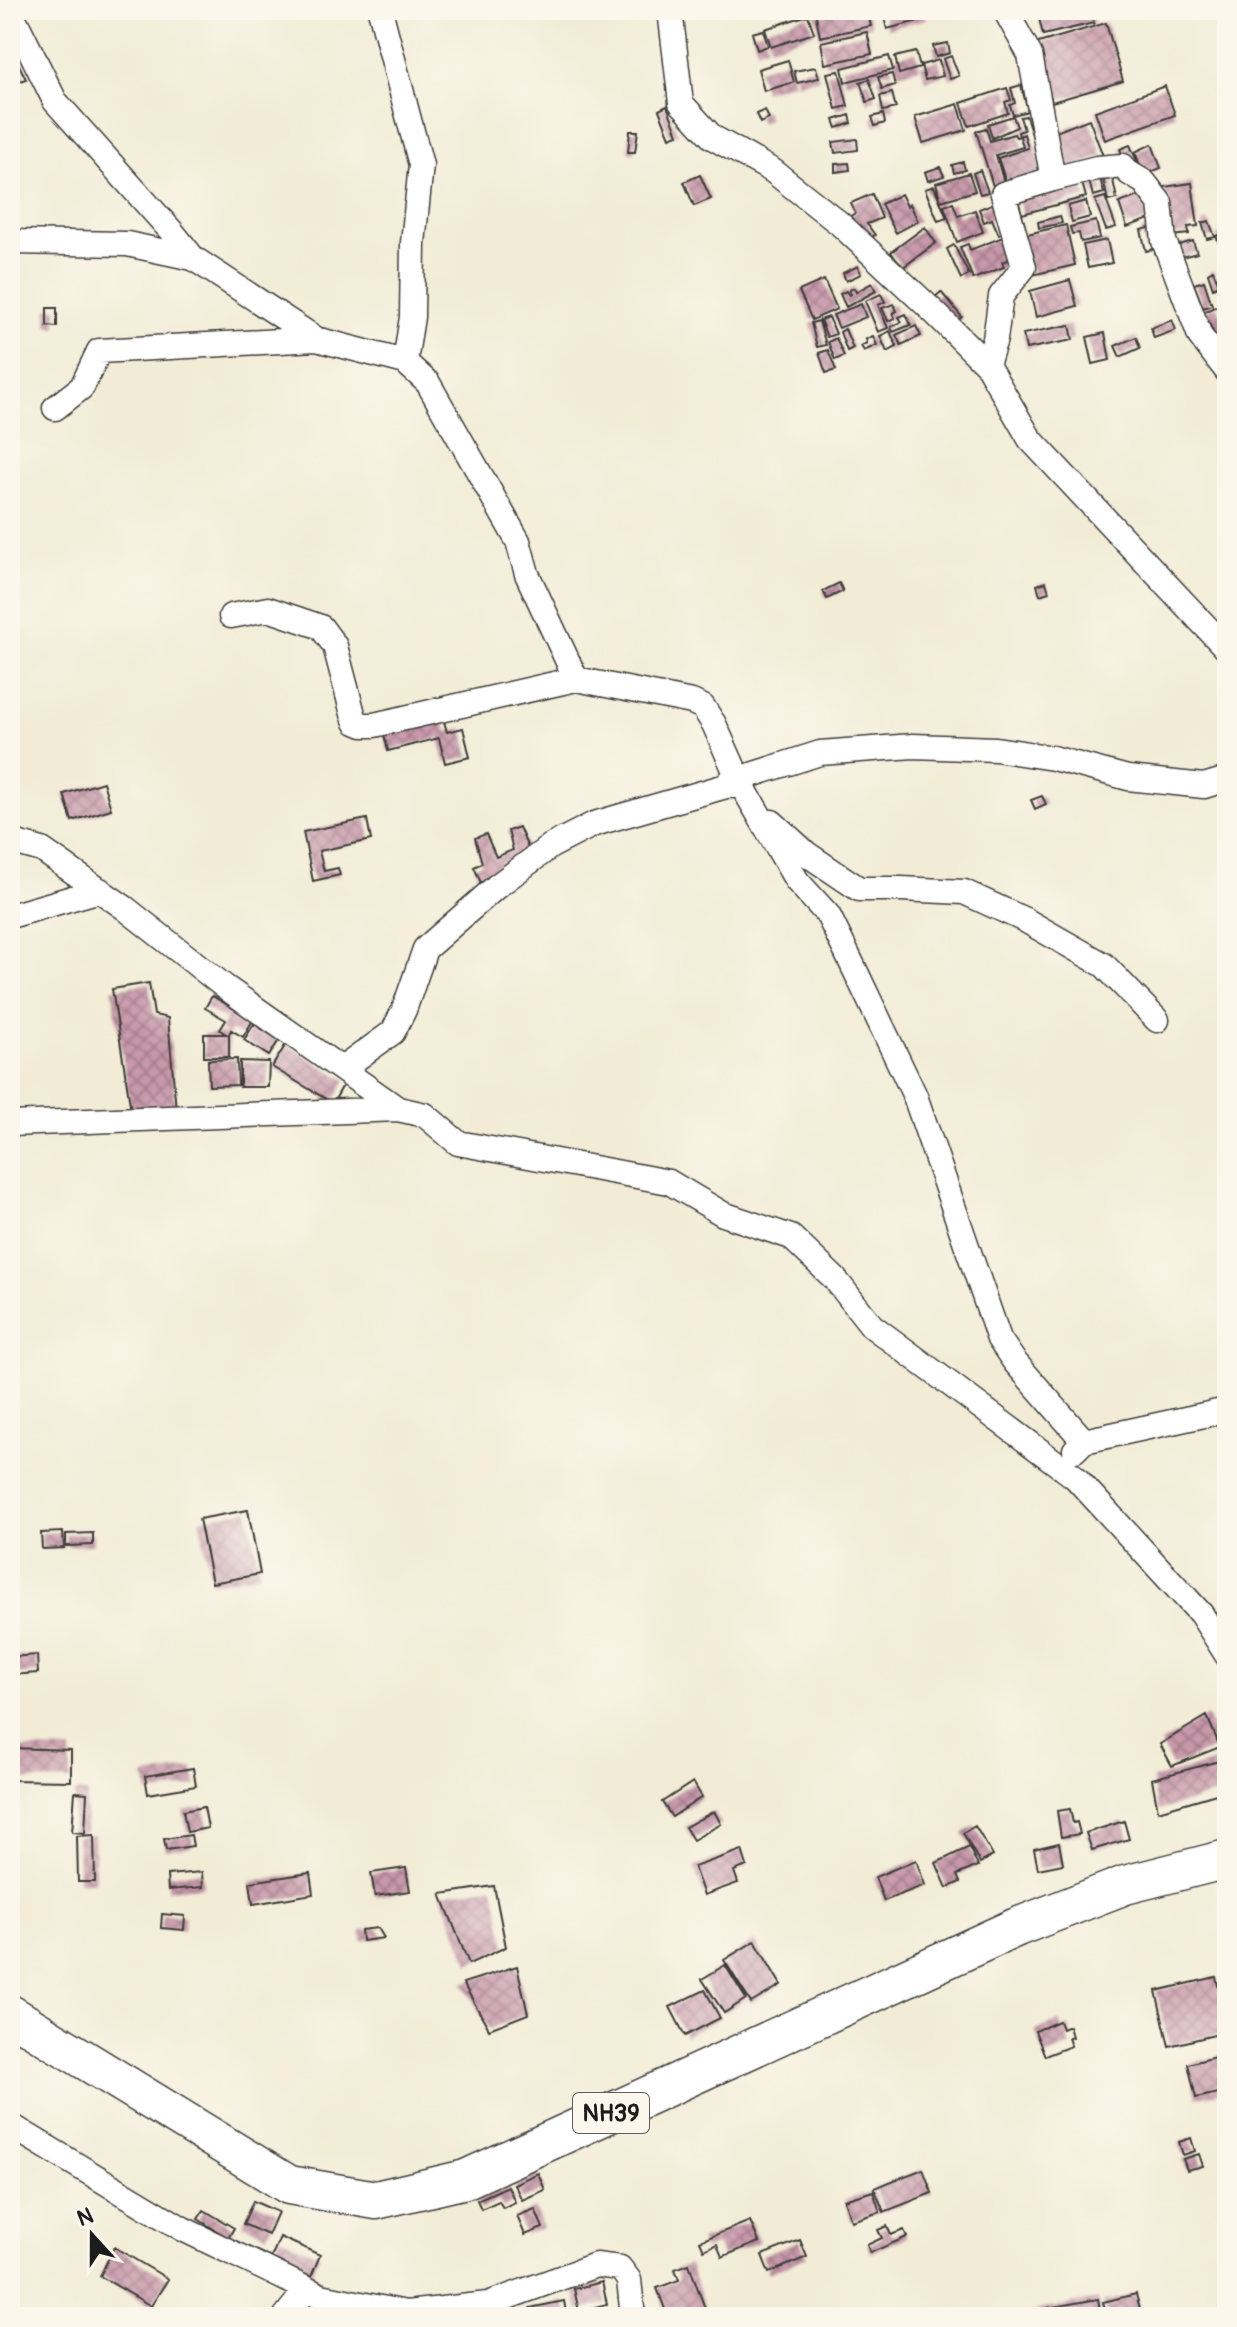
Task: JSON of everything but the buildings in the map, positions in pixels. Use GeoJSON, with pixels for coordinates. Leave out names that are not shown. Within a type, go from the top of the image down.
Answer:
{"type":"FeatureCollection","features":[{"type":"Feature","properties":{"kind":"main road","name":"NH39"},"geometry":{"type":"LineString","coordinates":[[10,2014],[289,2185],[376,2200],[466,2179],[1017,1927],[1125,1885],[1227,1859]]}},
{"type":"Feature","properties":{"kind":"street"},"geometry":{"type":"LineString","coordinates":[[10,10],[55,101],[193,258],[316,339]]}},
{"type":"Feature","properties":{"kind":"street"},"geometry":{"type":"LineString","coordinates":[[380,10],[421,165],[413,243],[412,317],[405,362]]}},
{"type":"Feature","properties":{"kind":"street"},"geometry":{"type":"LineString","coordinates":[[670,10],[681,103],[712,137],[773,171],[839,223],[987,365],[1030,439],[1227,649]]}},
{"type":"Feature","properties":{"kind":"street"},"geometry":{"type":"LineString","coordinates":[[1005,10],[1030,55],[1053,179]]}},
{"type":"Feature","properties":{"kind":"street"},"geometry":{"type":"LineString","coordinates":[[987,365],[995,339],[1001,296],[1024,267],[1003,194],[1097,168],[1123,166],[1144,182],[1160,203],[1164,241],[1200,336],[1227,371]]}},
{"type":"Feature","properties":{"kind":"street"},"geometry":{"type":"LineString","coordinates":[[10,242],[127,244],[193,258]]}},
{"type":"Feature","properties":{"kind":"street"},"geometry":{"type":"LineString","coordinates":[[55,408],[82,387],[99,351],[316,339],[405,362],[428,383],[518,541],[527,574],[576,679]]}},
{"type":"Feature","properties":{"kind":"street"},"geometry":{"type":"LineString","coordinates":[[231,616],[268,609],[321,627],[335,646],[353,714],[356,722],[363,725],[576,679],[692,702],[703,707],[740,782],[797,881],[828,915],[915,1096],[999,1339],[1014,1361],[1084,1441]]}},
{"type":"Feature","properties":{"kind":"street"},"geometry":{"type":"LineString","coordinates":[[1157,1020],[1104,965],[1025,920],[964,892],[859,889],[807,854],[729,782],[820,753],[913,746],[996,749],[1053,758],[1128,778],[1204,786],[1227,779]]}},
{"type":"Feature","properties":{"kind":"street"},"geometry":{"type":"LineString","coordinates":[[342,1069],[393,1032],[425,949],[497,886],[551,846],[594,824],[740,782]]}},
{"type":"Feature","properties":{"kind":"street"},"geometry":{"type":"LineString","coordinates":[[10,841],[42,850],[100,890],[225,987],[398,1109]]}},
{"type":"Feature","properties":{"kind":"street"},"geometry":{"type":"LineString","coordinates":[[10,916],[100,890]]}},
{"type":"Feature","properties":{"kind":"street"},"geometry":{"type":"LineString","coordinates":[[10,1124],[398,1109],[425,1115],[458,1143],[669,1182],[723,1214],[791,1237],[835,1279],[872,1326],[1075,1477],[1201,1614],[1227,1655]]}},
{"type":"Feature","properties":{"kind":"street"},"geometry":{"type":"LineString","coordinates":[[1058,1465],[1084,1441],[1227,1410]]}},
{"type":"Feature","properties":{"kind":"street"},"geometry":{"type":"LineString","coordinates":[[10,2125],[183,2229],[321,2296],[406,2313],[488,2304],[596,2265],[620,2268],[629,2280],[633,2317]]}},
{"type":"Feature","properties":{"kind":"street"},"geometry":{"type":"LineString","coordinates":[[285,2317],[307,2289]]}}]}
